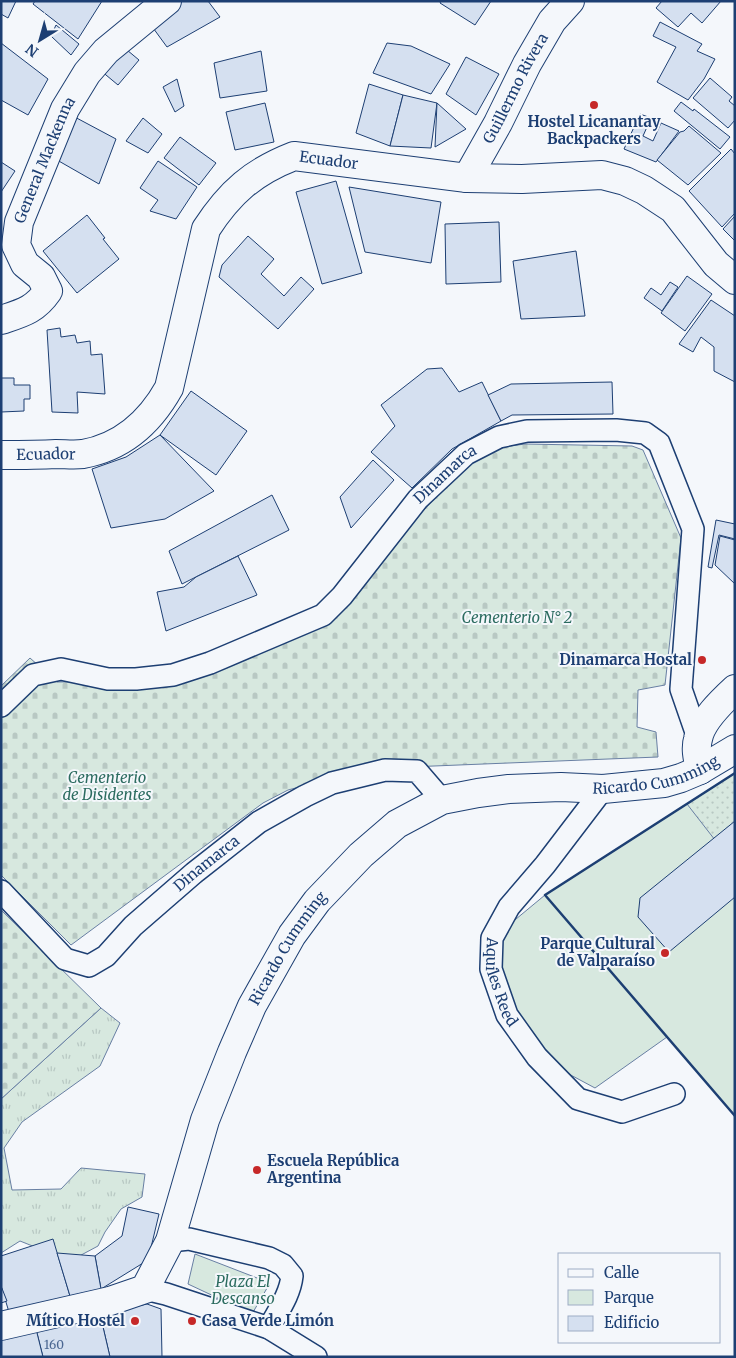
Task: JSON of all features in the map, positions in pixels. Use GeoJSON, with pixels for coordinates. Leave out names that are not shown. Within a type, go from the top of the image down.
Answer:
{"type":"FeatureCollection","features":[{"type":"Feature","properties":{"kind":"street","name":"General Mackenna"},"geometry":{"type":"LineString","coordinates":[[1,320],[29,310],[41,302],[48,291],[41,277],[25,264],[16,245],[19,222],[65,109],[87,73],[106,51],[167,1]]}},
{"type":"Feature","properties":{"kind":"street","name":"Guillermo Rivera"},"geometry":{"type":"LineString","coordinates":[[468,178],[527,64],[552,21],[570,1]]}},
{"type":"Feature","properties":{"kind":"street","name":"Ecuador"},"geometry":{"type":"LineString","coordinates":[[1,455],[80,454],[98,451],[130,435],[147,420],[162,401],[169,388],[206,229],[219,209],[235,191],[261,172],[294,156],[468,178],[522,179],[602,175],[625,181],[644,190],[673,209],[716,264],[735,280]]}},
{"type":"Feature","properties":{"kind":"street","name":"Dinamarca"},"geometry":{"type":"LineString","coordinates":[[1,706],[33,675],[61,669],[108,679],[136,679],[173,675],[210,663],[323,615],[342,596],[418,499],[466,454],[499,438],[527,431],[616,430],[645,433],[659,443],[693,529],[681,689],[698,738]]}},
{"type":"Feature","properties":{"kind":"street"},"geometry":{"type":"LineString","coordinates":[[700,770],[697,758],[698,738],[708,717],[735,689]]}},
{"type":"Feature","properties":{"kind":"street","name":"Ricardo Cumming"},"geometry":{"type":"LineString","coordinates":[[145,1290],[170,1241],[205,1120],[252,1006],[292,935],[317,901],[361,855],[397,824],[442,800],[509,789],[561,787],[603,789],[664,783],[700,770],[735,749]]}},
{"type":"Feature","properties":{"kind":"street","name":"Dinamarca"},"geometry":{"type":"LineString","coordinates":[[1,891],[65,959],[89,966],[106,956],[133,926],[194,873],[259,822],[332,783],[385,770],[417,771],[442,800]]}},
{"type":"Feature","properties":{"kind":"street","name":"Aquiles Reed"},"geometry":{"type":"LineString","coordinates":[[603,789],[545,865],[509,907],[492,938],[491,970],[507,1015],[537,1057],[578,1099],[622,1112],[674,1094]]}},
{"type":"Feature","properties":{"kind":"street"},"geometry":{"type":"LineString","coordinates":[[170,1241],[189,1239],[269,1258],[283,1265],[292,1276],[291,1285],[269,1328]]}},
{"type":"Feature","properties":{"kind":"street"},"geometry":{"type":"LineString","coordinates":[[1,1326],[110,1301],[145,1290],[166,1294],[269,1328],[316,1357]]}},
{"type":"Feature","properties":{"kind":"green space"},"geometry":{"type":"Polygon","coordinates":[[[525,444],[632,446],[643,450],[681,538],[665,685],[638,690],[637,727],[656,732],[658,757],[409,767],[326,780],[288,790],[263,803],[71,945],[1,875],[1,686],[30,658],[57,682],[122,681],[171,669],[332,605],[471,461],[496,448],[525,444]]]}},
{"type":"Feature","properties":{"kind":"green space","name":"Parque Cultural de Valparaíso"},"geometry":{"type":"Polygon","coordinates":[[[735,773],[735,1116],[667,1037],[595,1088],[567,1073],[518,1022],[496,974],[504,929],[545,895],[735,773]]]}},
{"type":"Feature","properties":{"kind":"green space"},"geometry":{"type":"Polygon","coordinates":[[[735,773],[735,845],[715,840],[687,804],[735,773]]]}},
{"type":"Feature","properties":{"kind":"green space"},"geometry":{"type":"Polygon","coordinates":[[[1,910],[101,1008],[1,1099],[1,910]]]}},
{"type":"Feature","properties":{"kind":"green space"},"geometry":{"type":"Polygon","coordinates":[[[101,1008],[120,1023],[100,1066],[22,1122],[4,1148],[12,1190],[61,1189],[81,1168],[145,1174],[142,1197],[121,1209],[98,1246],[70,1261],[20,1241],[1,1253],[1,1099],[101,1008]]]}},
{"type":"Feature","properties":{"kind":"green space","name":"Plaza El Descanso"},"geometry":{"type":"Polygon","coordinates":[[[195,1254],[270,1283],[252,1314],[188,1284],[195,1254]]]}},
{"type":"Feature","properties":{"kind":"building"},"geometry":{"type":"Polygon","coordinates":[[[1,1],[16,1],[8,18],[1,14],[1,1]]]}},
{"type":"Feature","properties":{"kind":"building"},"geometry":{"type":"Polygon","coordinates":[[[35,1],[102,1],[78,39],[33,4],[35,1]]]}},
{"type":"Feature","properties":{"kind":"building"},"geometry":{"type":"Polygon","coordinates":[[[174,1],[208,1],[220,17],[167,47],[148,21],[174,1]]]}},
{"type":"Feature","properties":{"kind":"building"},"geometry":{"type":"Polygon","coordinates":[[[441,1],[491,1],[475,25],[440,3],[441,1]]]}},
{"type":"Feature","properties":{"kind":"building"},"geometry":{"type":"Polygon","coordinates":[[[662,1],[721,1],[702,23],[691,13],[678,27],[656,8],[662,1]]]}},
{"type":"Feature","properties":{"kind":"building"},"geometry":{"type":"Polygon","coordinates":[[[660,22],[702,44],[697,51],[715,59],[704,79],[688,100],[657,82],[676,47],[653,36],[660,22]]]}},
{"type":"Feature","properties":{"kind":"building"},"geometry":{"type":"Polygon","coordinates":[[[56,25],[79,44],[71,55],[51,36],[56,25]]]}},
{"type":"Feature","properties":{"kind":"building"},"geometry":{"type":"Polygon","coordinates":[[[1,43],[48,79],[28,115],[1,100],[1,43]]]}},
{"type":"Feature","properties":{"kind":"building"},"geometry":{"type":"Polygon","coordinates":[[[387,43],[411,46],[450,64],[431,94],[373,73],[387,43]]]}},
{"type":"Feature","properties":{"kind":"building"},"geometry":{"type":"Polygon","coordinates":[[[121,45],[139,60],[118,85],[100,70],[121,45]]]}},
{"type":"Feature","properties":{"kind":"building"},"geometry":{"type":"Polygon","coordinates":[[[261,51],[267,91],[220,98],[214,63],[261,51]]]}},
{"type":"Feature","properties":{"kind":"building"},"geometry":{"type":"Polygon","coordinates":[[[466,57],[499,74],[476,115],[446,94],[466,57]]]}},
{"type":"Feature","properties":{"kind":"building"},"geometry":{"type":"Polygon","coordinates":[[[710,78],[732,97],[729,101],[735,106],[735,120],[728,128],[693,98],[710,78]]]}},
{"type":"Feature","properties":{"kind":"building"},"geometry":{"type":"Polygon","coordinates":[[[177,79],[184,106],[175,112],[163,87],[177,79]]]}},
{"type":"Feature","properties":{"kind":"building"},"geometry":{"type":"Polygon","coordinates":[[[369,84],[403,95],[390,146],[356,133],[369,84]]]}},
{"type":"Feature","properties":{"kind":"building"},"geometry":{"type":"Polygon","coordinates":[[[403,95],[437,103],[431,148],[390,146],[403,95]]]}},
{"type":"Feature","properties":{"kind":"building"},"geometry":{"type":"Polygon","coordinates":[[[681,102],[693,111],[694,109],[730,137],[720,149],[674,111],[681,102]]]}},
{"type":"Feature","properties":{"kind":"building"},"geometry":{"type":"Polygon","coordinates":[[[265,103],[274,142],[235,150],[226,112],[265,103]]]}},
{"type":"Feature","properties":{"kind":"building"},"geometry":{"type":"Polygon","coordinates":[[[437,103],[466,129],[435,147],[437,103]]]}},
{"type":"Feature","properties":{"kind":"building"},"geometry":{"type":"Polygon","coordinates":[[[640,114],[651,118],[643,136],[653,141],[661,123],[679,131],[656,162],[624,149],[640,114]]]}},
{"type":"Feature","properties":{"kind":"building"},"geometry":{"type":"Polygon","coordinates":[[[71,115],[116,139],[99,184],[57,160],[71,115]]]}},
{"type":"Feature","properties":{"kind":"building"},"geometry":{"type":"Polygon","coordinates":[[[143,118],[162,134],[148,153],[126,141],[143,118]]]}},
{"type":"Feature","properties":{"kind":"building"},"geometry":{"type":"Polygon","coordinates":[[[689,126],[721,153],[688,185],[657,160],[680,132],[689,126]]]}},
{"type":"Feature","properties":{"kind":"building"},"geometry":{"type":"Polygon","coordinates":[[[180,137],[216,163],[199,185],[164,158],[180,137]]]}},
{"type":"Feature","properties":{"kind":"building"},"geometry":{"type":"Polygon","coordinates":[[[731,149],[735,154],[735,213],[722,227],[689,191],[731,149]]]}},
{"type":"Feature","properties":{"kind":"building"},"geometry":{"type":"Polygon","coordinates":[[[158,161],[197,187],[176,219],[150,211],[158,200],[140,188],[158,161]]]}},
{"type":"Feature","properties":{"kind":"building"},"geometry":{"type":"Polygon","coordinates":[[[1,162],[15,171],[1,192],[1,162]]]}},
{"type":"Feature","properties":{"kind":"building"},"geometry":{"type":"Polygon","coordinates":[[[336,181],[362,273],[322,284],[296,192],[336,181]]]}},
{"type":"Feature","properties":{"kind":"building"},"geometry":{"type":"Polygon","coordinates":[[[349,187],[441,202],[431,263],[365,252],[349,187]]]}},
{"type":"Feature","properties":{"kind":"building"},"geometry":{"type":"Polygon","coordinates":[[[87,215],[119,259],[77,293],[43,251],[87,215]]]}},
{"type":"Feature","properties":{"kind":"building"},"geometry":{"type":"Polygon","coordinates":[[[735,216],[735,241],[723,229],[735,216]]]}},
{"type":"Feature","properties":{"kind":"building"},"geometry":{"type":"Polygon","coordinates":[[[499,222],[501,282],[446,284],[445,224],[499,222]]]}},
{"type":"Feature","properties":{"kind":"building"},"geometry":{"type":"Polygon","coordinates":[[[248,236],[274,259],[261,274],[284,296],[301,277],[314,289],[278,329],[219,277],[222,265],[248,236]]]}},
{"type":"Feature","properties":{"kind":"building"},"geometry":{"type":"Polygon","coordinates":[[[576,251],[585,316],[521,319],[513,261],[576,251]]]}},
{"type":"Feature","properties":{"kind":"building"},"geometry":{"type":"Polygon","coordinates":[[[687,276],[712,294],[685,331],[661,313],[687,276]]]}},
{"type":"Feature","properties":{"kind":"building"},"geometry":{"type":"Polygon","coordinates":[[[670,282],[678,287],[662,311],[644,298],[651,288],[661,295],[670,282]]]}},
{"type":"Feature","properties":{"kind":"building"},"geometry":{"type":"Polygon","coordinates":[[[711,300],[735,316],[735,382],[714,371],[714,347],[701,337],[693,352],[679,344],[711,300]]]}},
{"type":"Feature","properties":{"kind":"building"},"geometry":{"type":"Polygon","coordinates":[[[60,328],[61,337],[75,335],[77,343],[90,341],[91,355],[102,354],[105,394],[77,392],[78,413],[52,412],[47,330],[60,328]]]}},
{"type":"Feature","properties":{"kind":"building"},"geometry":{"type":"Polygon","coordinates":[[[442,368],[459,392],[482,382],[501,421],[452,449],[412,488],[371,452],[395,426],[381,405],[427,369],[442,368]]]}},
{"type":"Feature","properties":{"kind":"building"},"geometry":{"type":"Polygon","coordinates":[[[1,378],[14,378],[14,385],[30,385],[30,399],[24,399],[24,411],[1,412],[1,378]]]}},
{"type":"Feature","properties":{"kind":"building"},"geometry":{"type":"Polygon","coordinates":[[[612,382],[613,414],[512,415],[501,421],[488,395],[511,384],[612,382]]]}},
{"type":"Feature","properties":{"kind":"building"},"geometry":{"type":"Polygon","coordinates":[[[191,391],[247,431],[216,475],[160,435],[191,391]]]}},
{"type":"Feature","properties":{"kind":"building"},"geometry":{"type":"Polygon","coordinates":[[[160,435],[214,491],[165,519],[111,528],[92,469],[126,457],[160,435]]]}},
{"type":"Feature","properties":{"kind":"building"},"geometry":{"type":"Polygon","coordinates":[[[373,460],[394,480],[351,528],[340,497],[373,460]]]}},
{"type":"Feature","properties":{"kind":"building"},"geometry":{"type":"Polygon","coordinates":[[[272,495],[289,530],[182,584],[169,551],[272,495]]]}},
{"type":"Feature","properties":{"kind":"building"},"geometry":{"type":"Polygon","coordinates":[[[716,520],[735,524],[735,539],[719,535],[712,568],[708,567],[716,520]]]}},
{"type":"Feature","properties":{"kind":"building"},"geometry":{"type":"Polygon","coordinates":[[[720,536],[735,540],[735,584],[715,565],[720,536]]]}},
{"type":"Feature","properties":{"kind":"building"},"geometry":{"type":"Polygon","coordinates":[[[238,556],[257,595],[166,631],[157,592],[184,587],[196,577],[238,556]]]}},
{"type":"Feature","properties":{"kind":"building"},"geometry":{"type":"Polygon","coordinates":[[[735,821],[735,897],[669,952],[638,917],[640,898],[735,821]]]}},
{"type":"Feature","properties":{"kind":"building"},"geometry":{"type":"Polygon","coordinates":[[[128,1207],[159,1214],[148,1260],[101,1289],[95,1256],[122,1236],[128,1207]]]}},
{"type":"Feature","properties":{"kind":"building"},"geometry":{"type":"Polygon","coordinates":[[[53,1239],[70,1296],[9,1312],[1,1286],[1,1256],[53,1239]]]}},
{"type":"Feature","properties":{"kind":"building"},"geometry":{"type":"Polygon","coordinates":[[[57,1253],[95,1256],[101,1289],[70,1296],[57,1253]]]}},
{"type":"Feature","properties":{"kind":"building"},"geometry":{"type":"Polygon","coordinates":[[[1,1286],[7,1301],[1,1303],[1,1286]]]}},
{"type":"Feature","properties":{"kind":"building"},"geometry":{"type":"Polygon","coordinates":[[[147,1304],[161,1309],[162,1357],[110,1357],[100,1314],[147,1304]]]}},
{"type":"Feature","properties":{"kind":"building"},"geometry":{"type":"Polygon","coordinates":[[[100,1314],[110,1357],[43,1357],[35,1325],[100,1314]]]}},
{"type":"Feature","properties":{"kind":"building"},"geometry":{"type":"Polygon","coordinates":[[[35,1325],[43,1357],[1,1357],[1,1332],[35,1325]]]}},
{"type":"Feature","properties":{"kind":"wall"},"geometry":{"type":"LineString","coordinates":[[735,773],[545,895],[735,1116]]}},
{"type":"Feature","properties":{"kind":"place","name":"Hostel Licanantay Backpackers"},"geometry":{"type":"Point","coordinates":[594,105]}},
{"type":"Feature","properties":{"kind":"place","name":"Dinamarca Hostal"},"geometry":{"type":"Point","coordinates":[702,660]}},
{"type":"Feature","properties":{"kind":"place","name":"Parque Cultural de Valparaíso"},"geometry":{"type":"Point","coordinates":[665,953]}},
{"type":"Feature","properties":{"kind":"place","name":"Escuela República Argentina"},"geometry":{"type":"Point","coordinates":[257,1170]}},
{"type":"Feature","properties":{"kind":"place","name":"Mítico Hostel"},"geometry":{"type":"Point","coordinates":[135,1321]}},
{"type":"Feature","properties":{"kind":"place","name":"Casa Verde Limón"},"geometry":{"type":"Point","coordinates":[192,1321]}},
{"type":"Feature","properties":{"kind":"park label","name":"Cementerio N° 2"},"geometry":{"type":"Point","coordinates":[517,618]}},
{"type":"Feature","properties":{"kind":"park label","name":"Cementerio de Disidentes"},"geometry":{"type":"Point","coordinates":[107,786]}}]}
